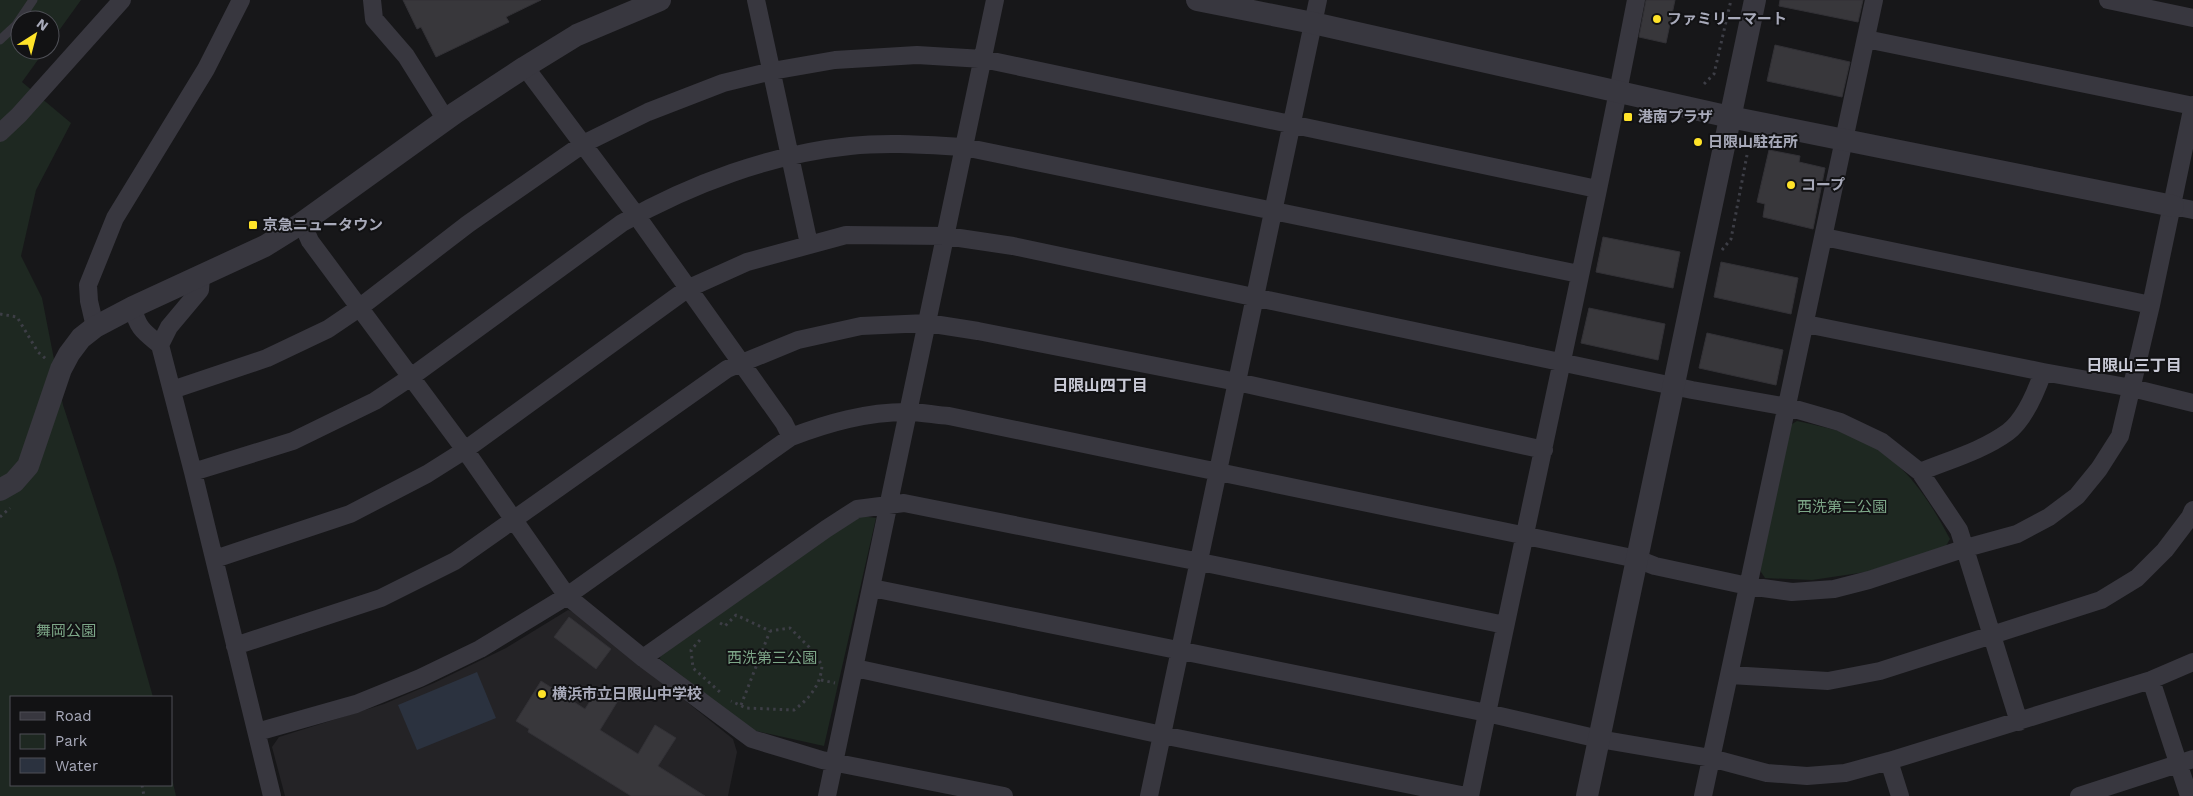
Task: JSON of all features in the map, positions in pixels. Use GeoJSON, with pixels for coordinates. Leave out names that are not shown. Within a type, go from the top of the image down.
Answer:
{"type":"FeatureCollection","features":[{"type":"Feature","properties":{"kind":"street"},"geometry":{"type":"LineString","coordinates":[[0,133],[19,115],[122,0]]}},
{"type":"Feature","properties":{"kind":"street"},"geometry":{"type":"LineString","coordinates":[[95,327],[89,301],[88,285],[115,218],[206,69],[241,0]]}},
{"type":"Feature","properties":{"kind":"street"},"geometry":{"type":"LineString","coordinates":[[372,0],[374,19],[406,56],[446,120]]}},
{"type":"Feature","properties":{"kind":"street"},"geometry":{"type":"LineString","coordinates":[[0,490],[14,482],[28,466],[61,369],[81,338],[95,327],[133,307],[266,246],[302,223],[446,120],[576,35],[660,0]]}},
{"type":"Feature","properties":{"kind":"street"},"geometry":{"type":"LineString","coordinates":[[756,0],[809,244]]}},
{"type":"Feature","properties":{"kind":"street"},"geometry":{"type":"LineString","coordinates":[[827,796],[856,668],[995,0]]}},
{"type":"Feature","properties":{"kind":"street"},"geometry":{"type":"LineString","coordinates":[[1197,0],[1313,23],[1730,117],[2183,208]]}},
{"type":"Feature","properties":{"kind":"street"},"geometry":{"type":"LineString","coordinates":[[1150,796],[1318,0]]}},
{"type":"Feature","properties":{"kind":"street"},"geometry":{"type":"LineString","coordinates":[[1470,796],[1505,625],[1526,537],[1636,0]]}},
{"type":"Feature","properties":{"kind":"street"},"geometry":{"type":"LineString","coordinates":[[1587,796],[1755,0]]}},
{"type":"Feature","properties":{"kind":"street"},"geometry":{"type":"LineString","coordinates":[[1703,796],[1806,324],[1874,0]]}},
{"type":"Feature","properties":{"kind":"street"},"geometry":{"type":"LineString","coordinates":[[2108,0],[2193,18]]}},
{"type":"Feature","properties":{"kind":"street"},"geometry":{"type":"LineString","coordinates":[[257,732],[356,704],[420,678],[480,649],[568,596],[790,437],[823,425],[863,416],[908,412],[949,416],[1637,559],[1655,566],[1748,586],[1792,592],[1834,589],[1870,580],[1966,548],[2016,534],[2049,517],[2077,496],[2099,469],[2120,436],[2151,305],[2183,208],[2193,106],[1866,39]]}},
{"type":"Feature","properties":{"kind":"street"},"geometry":{"type":"LineString","coordinates":[[172,390],[267,358],[328,329],[359,308],[468,224],[583,144],[648,112],[723,83],[772,71],[834,60],[908,56],[983,60],[1597,189]]}},
{"type":"Feature","properties":{"kind":"street"},"geometry":{"type":"LineString","coordinates":[[525,67],[636,215],[784,423],[790,437]]}},
{"type":"Feature","properties":{"kind":"street"},"geometry":{"type":"LineString","coordinates":[[193,472],[293,441],[375,401],[411,377],[622,223],[636,215],[739,170],[791,156],[858,146],[911,143],[964,147],[1579,274]]}},
{"type":"Feature","properties":{"kind":"street"},"geometry":{"type":"LineString","coordinates":[[302,223],[310,241],[466,450],[568,596],[643,658],[752,739],[834,762],[1004,796]]}},
{"type":"Feature","properties":{"kind":"street"},"geometry":{"type":"LineString","coordinates":[[215,559],[350,514],[427,474],[466,450],[687,289],[747,262],[846,235],[946,236],[1013,246],[1674,386],[1788,407],[1840,422],[1882,442],[1920,472],[1959,530],[1994,636],[2019,722]]}},
{"type":"Feature","properties":{"kind":"street"},"geometry":{"type":"LineString","coordinates":[[1824,237],[2151,305]]}},
{"type":"Feature","properties":{"kind":"street"},"geometry":{"type":"LineString","coordinates":[[160,345],[169,327],[200,290],[201,277]]}},
{"type":"Feature","properties":{"kind":"street"},"geometry":{"type":"LineString","coordinates":[[133,307],[136,322],[144,332],[160,345],[215,559],[272,796]]}},
{"type":"Feature","properties":{"kind":"street"},"geometry":{"type":"LineString","coordinates":[[235,646],[381,598],[455,561],[515,521],[739,362],[798,340],[861,326],[927,322],[1237,382],[1544,450]]}},
{"type":"Feature","properties":{"kind":"street"},"geometry":{"type":"LineString","coordinates":[[1806,324],[2132,388],[2193,403]]}},
{"type":"Feature","properties":{"kind":"street"},"geometry":{"type":"LineString","coordinates":[[1920,472],[1980,449],[2009,431],[2032,401],[2043,372]]}},
{"type":"Feature","properties":{"kind":"street"},"geometry":{"type":"LineString","coordinates":[[643,658],[857,509],[904,503],[1505,625]]}},
{"type":"Feature","properties":{"kind":"street"},"geometry":{"type":"LineString","coordinates":[[1730,675],[1828,681],[1880,671],[1994,636],[2101,600],[2137,578],[2165,550],[2193,510]]}},
{"type":"Feature","properties":{"kind":"street"},"geometry":{"type":"LineString","coordinates":[[872,588],[1487,713],[1599,739],[1711,758],[1767,772],[1807,776],[1845,773],[1889,761],[2151,680],[2193,662]]}},
{"type":"Feature","properties":{"kind":"street"},"geometry":{"type":"LineString","coordinates":[[856,668],[1162,735],[1466,796]]}},
{"type":"Feature","properties":{"kind":"street"},"geometry":{"type":"LineString","coordinates":[[2151,680],[2185,761],[2189,796]]}},
{"type":"Feature","properties":{"kind":"street"},"geometry":{"type":"LineString","coordinates":[[1889,761],[1900,796]]}},
{"type":"Feature","properties":{"kind":"street"},"geometry":{"type":"LineString","coordinates":[[2079,796],[2185,761]]}},
{"type":"Feature","properties":{"kind":"lane"},"geometry":{"type":"LineString","coordinates":[[0,40],[16,25],[33,0]]}},
{"type":"Feature","properties":{"kind":"path"},"geometry":{"type":"LineString","coordinates":[[1704,84],[1714,74],[1731,0]]}},
{"type":"Feature","properties":{"kind":"path"},"geometry":{"type":"LineString","coordinates":[[0,314],[17,317],[38,352],[61,369]]}},
{"type":"Feature","properties":{"kind":"path"},"geometry":{"type":"LineString","coordinates":[[704,635],[691,650],[692,668],[728,699],[746,708],[794,710],[804,703],[821,680],[822,666],[809,647],[790,628],[770,630],[736,615],[725,626],[709,612]]}},
{"type":"Feature","properties":{"kind":"path"},"geometry":{"type":"LineString","coordinates":[[741,705],[770,630]]}},
{"type":"Feature","properties":{"kind":"shaded area","name":"横浜市立日限山中学校"},"geometry":{"type":"Polygon","coordinates":[[[568,610],[576,613],[733,739],[737,752],[728,796],[285,796],[272,747],[279,737],[384,704],[434,683],[506,648],[568,610]]]}},
{"type":"Feature","properties":{"kind":"green space","name":"舞岡公園"},"geometry":{"type":"Polygon","coordinates":[[[0,0],[81,0],[60,29],[60,10],[10,10],[10,60],[38,60],[22,82],[71,123],[36,190],[21,256],[42,298],[63,405],[116,567],[153,696],[10,696],[10,786],[172,786],[172,778],[176,796],[0,796],[0,0]]]}},
{"type":"Feature","properties":{"kind":"green space","name":"西洗第二公園"},"geometry":{"type":"Polygon","coordinates":[[[1797,421],[1839,431],[1859,439],[1892,460],[1918,487],[1940,520],[1950,539],[1946,546],[1866,572],[1812,580],[1765,578],[1759,569],[1789,426],[1797,421]]]}},
{"type":"Feature","properties":{"kind":"green space","name":"西洗第三公園"},"geometry":{"type":"Polygon","coordinates":[[[862,516],[876,518],[824,746],[752,730],[660,659],[661,652],[836,527],[862,516]]]}},
{"type":"Feature","properties":{"kind":"water"},"geometry":{"type":"Polygon","coordinates":[[[477,672],[496,718],[417,750],[398,705],[477,672]]]}},
{"type":"Feature","properties":{"kind":"building"},"geometry":{"type":"Polygon","coordinates":[[[403,0],[541,0],[506,17],[509,22],[436,57],[421,27],[417,29],[403,0]]]}},
{"type":"Feature","properties":{"kind":"building","name":"ファミリーマート"},"geometry":{"type":"Polygon","coordinates":[[[1646,0],[1675,0],[1666,43],[1639,37],[1646,0]]]}},
{"type":"Feature","properties":{"kind":"building"},"geometry":{"type":"Polygon","coordinates":[[[1780,0],[1863,0],[1858,22],[1779,6],[1780,0]]]}},
{"type":"Feature","properties":{"kind":"building"},"geometry":{"type":"Polygon","coordinates":[[[1775,45],[1850,62],[1842,97],[1767,81],[1775,45]]]}},
{"type":"Feature","properties":{"kind":"building","name":"コープ"},"geometry":{"type":"Polygon","coordinates":[[[1769,150],[1800,156],[1799,162],[1825,168],[1813,229],[1763,217],[1765,204],[1757,202],[1769,150]]]}},
{"type":"Feature","properties":{"kind":"building"},"geometry":{"type":"Polygon","coordinates":[[[1603,237],[1680,252],[1673,288],[1596,272],[1603,237]]]}},
{"type":"Feature","properties":{"kind":"building"},"geometry":{"type":"Polygon","coordinates":[[[1721,262],[1798,278],[1791,314],[1714,297],[1721,262]]]}},
{"type":"Feature","properties":{"kind":"building"},"geometry":{"type":"Polygon","coordinates":[[[1589,308],[1665,324],[1658,360],[1581,343],[1589,308]]]}},
{"type":"Feature","properties":{"kind":"building"},"geometry":{"type":"Polygon","coordinates":[[[1707,333],[1783,350],[1776,385],[1699,368],[1707,333]]]}},
{"type":"Feature","properties":{"kind":"building"},"geometry":{"type":"Polygon","coordinates":[[[569,617],[611,649],[596,669],[554,637],[569,617]]]}},
{"type":"Feature","properties":{"kind":"building"},"geometry":{"type":"Polygon","coordinates":[[[541,681],[585,709],[599,687],[619,699],[600,730],[638,754],[655,725],[676,738],[658,766],[705,796],[631,796],[528,732],[529,729],[516,721],[541,681]]]}},
{"type":"Feature","properties":{"kind":"place","name":"ファミリーマート"},"geometry":{"type":"Point","coordinates":[1657,19]}},
{"type":"Feature","properties":{"kind":"place","name":"港南プラザ"},"geometry":{"type":"Point","coordinates":[1628,117]}},
{"type":"Feature","properties":{"kind":"place","name":"日限山駐在所"},"geometry":{"type":"Point","coordinates":[1698,142]}},
{"type":"Feature","properties":{"kind":"place","name":"コープ"},"geometry":{"type":"Point","coordinates":[1791,185]}},
{"type":"Feature","properties":{"kind":"place","name":"京急ニュータウン"},"geometry":{"type":"Point","coordinates":[253,225]}},
{"type":"Feature","properties":{"kind":"place","name":"横浜市立日限山中学校"},"geometry":{"type":"Point","coordinates":[542,694]}},
{"type":"Feature","properties":{"kind":"district","name":"日限山三丁目"},"geometry":{"type":"Point","coordinates":[2134,365]}},
{"type":"Feature","properties":{"kind":"district","name":"日限山四丁目"},"geometry":{"type":"Point","coordinates":[1100,385]}}]}
